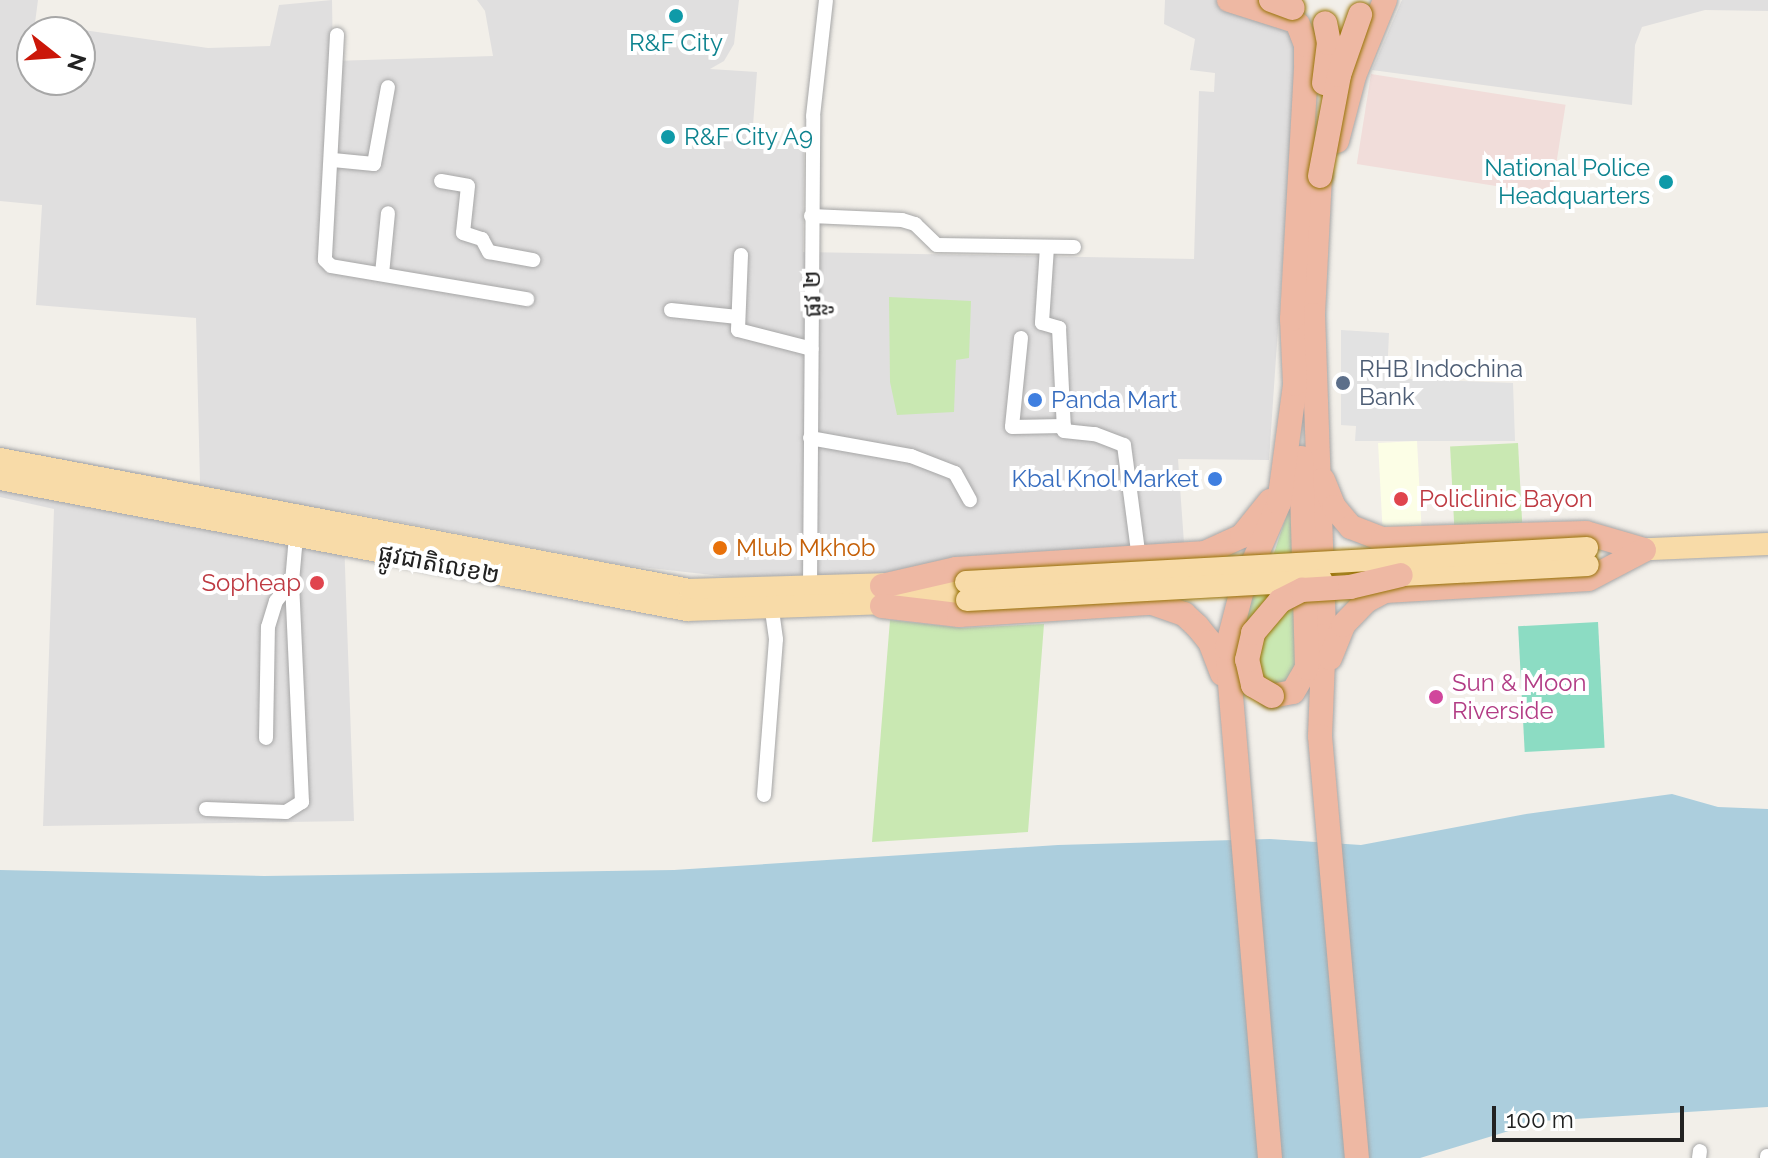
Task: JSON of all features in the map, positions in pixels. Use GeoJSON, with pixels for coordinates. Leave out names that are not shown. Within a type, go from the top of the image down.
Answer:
{"type":"FeatureCollection","features":[{"type":"Feature","properties":{"kind":"highway"},"geometry":{"type":"LineString","coordinates":[[1229,0],[1286,9],[1325,23],[1376,5]]}},
{"type":"Feature","properties":{"kind":"highway"},"geometry":{"type":"LineString","coordinates":[[1286,9],[1341,31],[1365,22],[1376,5]]}},
{"type":"Feature","properties":{"kind":"highway"},"geometry":{"type":"LineString","coordinates":[[1315,175],[1339,75],[1376,5]]}},
{"type":"Feature","properties":{"kind":"highway"},"geometry":{"type":"LineString","coordinates":[[1270,1158],[1229,694],[1229,627],[1279,503],[1336,150],[1376,5]]}},
{"type":"Feature","properties":{"kind":"highway"},"geometry":{"type":"LineString","coordinates":[[1286,9],[1306,45],[1293,288],[1302,375],[1317,459],[1330,498],[1351,527],[1404,542]]}},
{"type":"Feature","properties":{"kind":"highway"},"geometry":{"type":"LineString","coordinates":[[1325,23],[1329,52],[1315,175],[1302,375],[1307,668],[1293,692],[1272,696],[1253,685],[1247,660],[1253,633],[1280,601],[1302,590],[1350,587],[1402,582]]}},
{"type":"Feature","properties":{"kind":"highway"},"geometry":{"type":"LineString","coordinates":[[882,596],[956,569],[1205,553],[1242,536],[1266,511],[1287,450]]}},
{"type":"Feature","properties":{"kind":"highway"},"geometry":{"type":"LineString","coordinates":[[1317,459],[1322,760],[1357,1158]]}},
{"type":"Feature","properties":{"kind":"highway"},"geometry":{"type":"LineString","coordinates":[[1586,533],[1644,550],[1589,579],[1379,584],[1367,569],[1376,549],[1404,542],[1586,533]]}},
{"type":"Feature","properties":{"kind":"highway"},"geometry":{"type":"LineString","coordinates":[[1322,692],[1343,625],[1374,595],[1402,582]]}},
{"type":"Feature","properties":{"kind":"highway"},"geometry":{"type":"LineString","coordinates":[[882,596],[959,615],[1152,603],[1169,606],[1184,614],[1210,642],[1229,694]]}},
{"type":"Feature","properties":{"kind":"main road","name":"ផ្លូវជាតិលេខ២"},"geometry":{"type":"LineString","coordinates":[[0,459],[189,505],[296,536],[687,610],[772,610],[882,596]]}},
{"type":"Feature","properties":{"kind":"main road","name":"ផ្លូវជាតិលេខ២"},"geometry":{"type":"LineString","coordinates":[[0,479],[189,505],[690,590],[810,587],[882,596]]}},
{"type":"Feature","properties":{"kind":"main road"},"geometry":{"type":"LineString","coordinates":[[966,591],[1402,582],[1644,550],[1768,544]]}},
{"type":"Feature","properties":{"kind":"main road"},"geometry":{"type":"LineString","coordinates":[[882,596],[1587,556]]}},
{"type":"Feature","properties":{"kind":"street","name":"ផ្លូវ ២"},"geometry":{"type":"LineString","coordinates":[[810,587],[813,116],[826,1]]}},
{"type":"Feature","properties":{"kind":"street"},"geometry":{"type":"LineString","coordinates":[[337,35],[333,160],[325,260],[331,266],[527,299]]}},
{"type":"Feature","properties":{"kind":"street"},"geometry":{"type":"LineString","coordinates":[[333,160],[374,164],[388,87]]}},
{"type":"Feature","properties":{"kind":"street"},"geometry":{"type":"LineString","coordinates":[[441,181],[468,186],[463,233],[482,239],[489,252],[533,260]]}},
{"type":"Feature","properties":{"kind":"street"},"geometry":{"type":"LineString","coordinates":[[382,274],[388,213]]}},
{"type":"Feature","properties":{"kind":"street"},"geometry":{"type":"LineString","coordinates":[[811,216],[902,220],[915,224],[937,245],[1074,247]]}},
{"type":"Feature","properties":{"kind":"street"},"geometry":{"type":"LineString","coordinates":[[1047,247],[1043,325],[1059,328],[1065,431],[1095,434],[1124,445],[1139,559]]}},
{"type":"Feature","properties":{"kind":"street"},"geometry":{"type":"LineString","coordinates":[[741,255],[739,331],[812,349]]}},
{"type":"Feature","properties":{"kind":"street"},"geometry":{"type":"LineString","coordinates":[[671,310],[738,317]]}},
{"type":"Feature","properties":{"kind":"street"},"geometry":{"type":"LineString","coordinates":[[1021,338],[1012,427],[1064,426]]}},
{"type":"Feature","properties":{"kind":"street"},"geometry":{"type":"LineString","coordinates":[[810,438],[911,456],[955,473],[970,500]]}},
{"type":"Feature","properties":{"kind":"street"},"geometry":{"type":"LineString","coordinates":[[206,809],[286,812],[302,802],[292,582],[296,536]]}},
{"type":"Feature","properties":{"kind":"street"},"geometry":{"type":"LineString","coordinates":[[266,738],[268,627],[276,601],[292,582]]}},
{"type":"Feature","properties":{"kind":"street"},"geometry":{"type":"LineString","coordinates":[[764,795],[776,639],[772,610]]}},
{"type":"Feature","properties":{"kind":"shaded area"},"geometry":{"type":"Polygon","coordinates":[[[0,0],[38,0],[36,16],[16,16],[16,96],[96,96],[96,32],[208,48],[270,46],[279,5],[332,0],[333,61],[493,56],[485,11],[477,0],[739,0],[734,44],[724,61],[710,69],[757,72],[752,139],[804,143],[803,252],[1194,259],[1199,91],[1214,92],[1215,73],[1190,70],[1195,39],[1164,24],[1165,0],[1215,0],[1266,15],[1295,39],[1296,65],[1269,460],[1178,459],[1184,543],[883,574],[730,577],[623,565],[343,511],[354,821],[43,826],[54,509],[0,497],[0,447],[200,483],[196,318],[36,305],[42,205],[0,201],[0,0]]]}},
{"type":"Feature","properties":{"kind":"shaded area"},"geometry":{"type":"Polygon","coordinates":[[[1402,0],[1768,0],[1768,11],[1705,10],[1642,27],[1635,45],[1632,105],[1372,70],[1402,0]]]}},
{"type":"Feature","properties":{"kind":"shaded area"},"geometry":{"type":"Polygon","coordinates":[[[1371,74],[1566,105],[1551,195],[1357,164],[1371,74]]]}},
{"type":"Feature","properties":{"kind":"shaded area"},"geometry":{"type":"Polygon","coordinates":[[[1341,330],[1389,333],[1387,378],[1513,383],[1515,441],[1355,441],[1356,426],[1341,425],[1341,330]]]}},
{"type":"Feature","properties":{"kind":"shaded area","name":"Policlinic Bayon"},"geometry":{"type":"Polygon","coordinates":[[[1417,441],[1422,527],[1383,529],[1378,443],[1417,441]]]}},
{"type":"Feature","properties":{"kind":"green space"},"geometry":{"type":"Polygon","coordinates":[[[889,297],[971,301],[969,358],[956,360],[954,412],[897,415],[890,382],[889,297]]]}},
{"type":"Feature","properties":{"kind":"green space"},"geometry":{"type":"Polygon","coordinates":[[[1518,443],[1522,525],[1454,528],[1450,447],[1518,443]]]}},
{"type":"Feature","properties":{"kind":"green space"},"geometry":{"type":"Polygon","coordinates":[[[1295,490],[1297,583],[1235,647],[1251,595],[1274,553],[1295,490]]]}},
{"type":"Feature","properties":{"kind":"green space"},"geometry":{"type":"Polygon","coordinates":[[[1298,603],[1295,679],[1280,686],[1262,680],[1256,648],[1271,623],[1298,603]]]}},
{"type":"Feature","properties":{"kind":"green space"},"geometry":{"type":"Polygon","coordinates":[[[890,620],[961,628],[1044,624],[1028,832],[872,842],[890,620]]]}},
{"type":"Feature","properties":{"kind":"green space"},"geometry":{"type":"Polygon","coordinates":[[[1598,622],[1605,748],[1525,752],[1518,626],[1598,622]]]}},
{"type":"Feature","properties":{"kind":"water"},"geometry":{"type":"Polygon","coordinates":[[[1672,794],[1718,807],[1768,809],[1768,1107],[1542,1121],[1420,1158],[0,1158],[0,870],[264,876],[674,870],[1058,845],[1270,839],[1361,845],[1526,814],[1672,794]]]}},
{"type":"Feature","properties":{"kind":"place","name":"R&F City"},"geometry":{"type":"Point","coordinates":[676,16]}},
{"type":"Feature","properties":{"kind":"place","name":"R&F City A9"},"geometry":{"type":"Point","coordinates":[668,137]}},
{"type":"Feature","properties":{"kind":"place","name":"National Police Headquarters"},"geometry":{"type":"Point","coordinates":[1666,182]}},
{"type":"Feature","properties":{"kind":"place","name":"RHB Indochina Bank"},"geometry":{"type":"Point","coordinates":[1343,383]}},
{"type":"Feature","properties":{"kind":"place","name":"Panda Mart"},"geometry":{"type":"Point","coordinates":[1035,400]}},
{"type":"Feature","properties":{"kind":"place","name":"Kbal Knol Market"},"geometry":{"type":"Point","coordinates":[1215,479]}},
{"type":"Feature","properties":{"kind":"place","name":"Policlinic Bayon"},"geometry":{"type":"Point","coordinates":[1401,499]}},
{"type":"Feature","properties":{"kind":"place","name":"Mlub Mkhob"},"geometry":{"type":"Point","coordinates":[720,548]}},
{"type":"Feature","properties":{"kind":"place","name":"Sopheap"},"geometry":{"type":"Point","coordinates":[317,583]}},
{"type":"Feature","properties":{"kind":"place","name":"Sun & Moon Riverside"},"geometry":{"type":"Point","coordinates":[1436,697]}}]}
